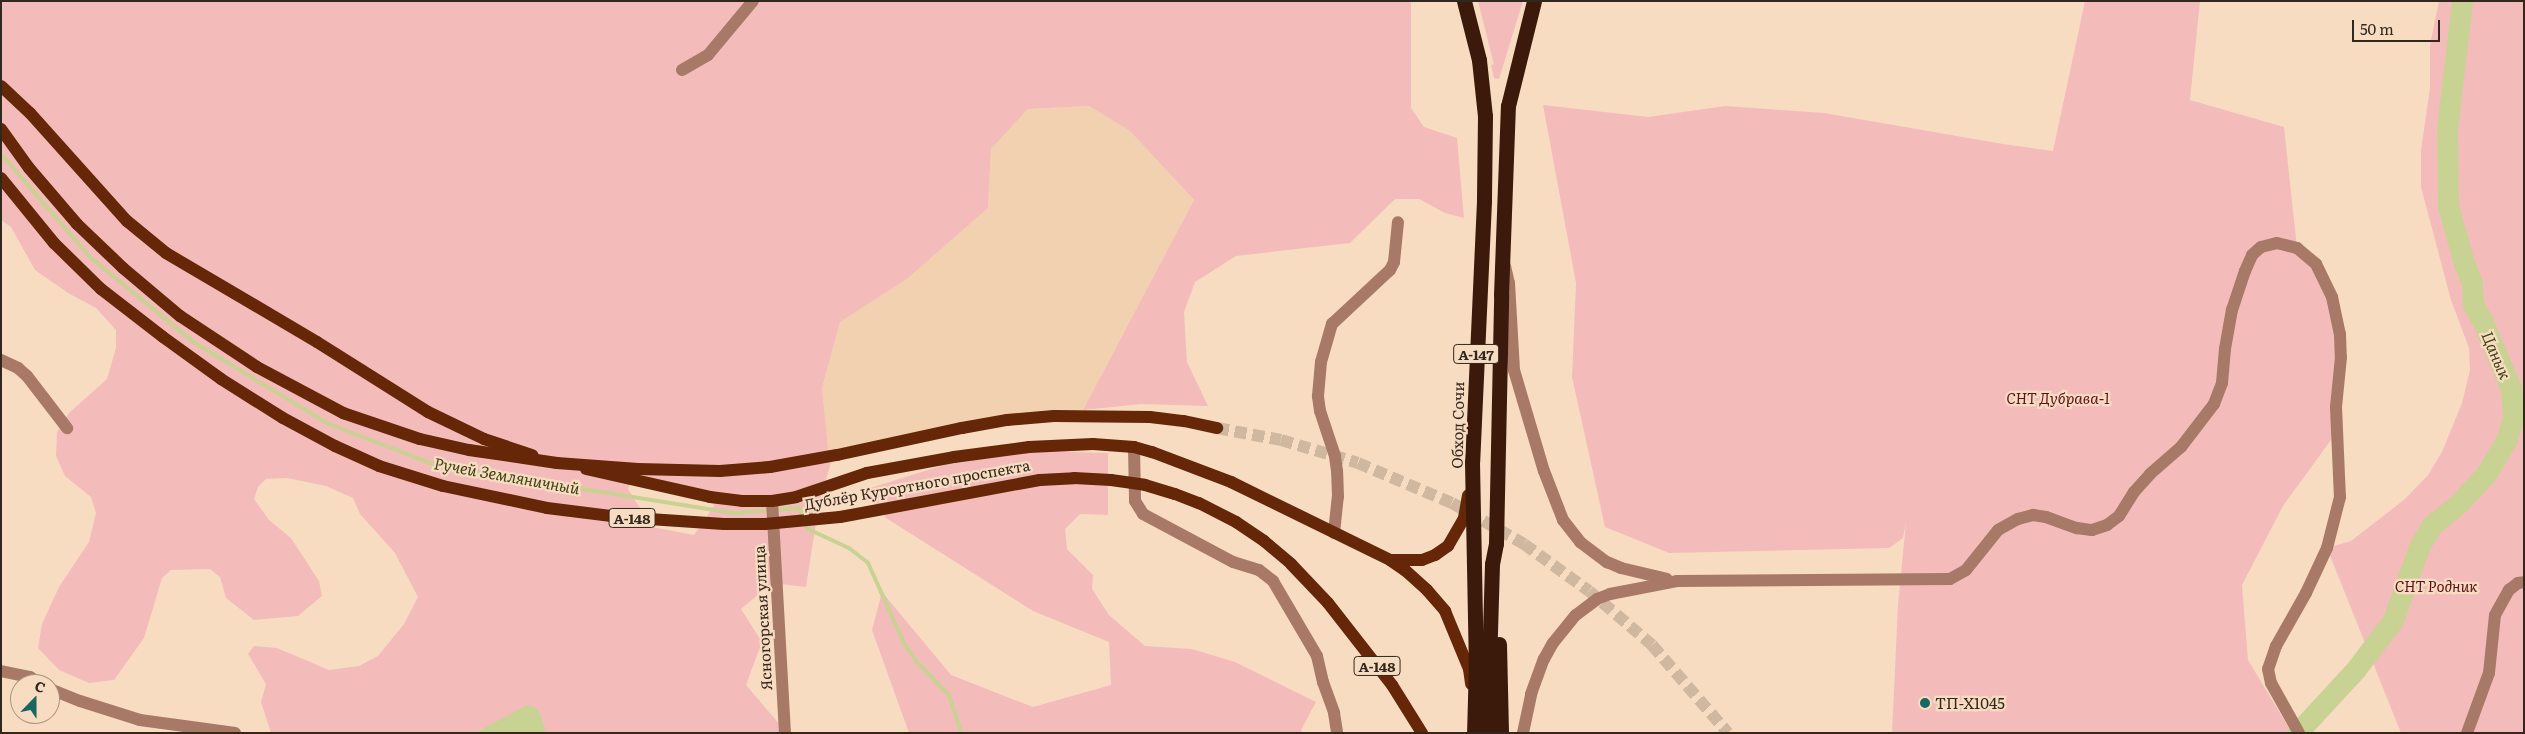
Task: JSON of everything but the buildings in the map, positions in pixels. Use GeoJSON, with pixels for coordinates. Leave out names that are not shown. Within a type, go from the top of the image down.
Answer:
{"type":"FeatureCollection","features":[{"type":"Feature","properties":{"kind":"highway","name":"Обход Сочи"},"geometry":{"type":"LineString","coordinates":[[1464,1],[1479,60],[1485,116],[1484,201],[1472,462],[1476,663],[1474,733]]}},
{"type":"Feature","properties":{"kind":"highway","name":"А-147"},"geometry":{"type":"LineString","coordinates":[[1501,733],[1499,586],[1496,543],[1502,256],[1508,106],[1534,1]]}},
{"type":"Feature","properties":{"kind":"highway","name":"А-147"},"geometry":{"type":"LineString","coordinates":[[1487,733],[1492,571],[1496,543]]}},
{"type":"Feature","properties":{"kind":"main road"},"geometry":{"type":"LineString","coordinates":[[1,86],[30,113],[127,220],[166,254],[309,337],[428,412],[484,439],[536,456],[643,483],[742,502],[772,501],[796,497],[867,473],[954,457],[1063,444],[1134,447],[1158,454],[1231,482],[1390,560]]}},
{"type":"Feature","properties":{"kind":"main road"},"geometry":{"type":"LineString","coordinates":[[1,129],[29,168],[77,224],[122,268],[173,310],[228,349],[343,413],[420,439],[469,450],[558,463],[670,471],[720,471],[770,467],[1007,420],[1054,416],[1150,417],[1184,420],[1217,428]]}},
{"type":"Feature","properties":{"kind":"main road","name":"Дублёр Курортного проспекта"},"geometry":{"type":"LineString","coordinates":[[1,178],[54,243],[94,283],[221,379],[282,418],[335,446],[379,466],[443,486],[547,508],[647,520],[724,524],[764,524],[840,517],[1040,480],[1074,478],[1111,480],[1146,485],[1199,503],[1236,522],[1291,564],[1328,603],[1392,685],[1422,733]]}},
{"type":"Feature","properties":{"kind":"main road","name":"А-147"},"geometry":{"type":"LineString","coordinates":[[1390,560],[1422,560],[1435,555],[1448,546],[1464,518],[1472,462]]}},
{"type":"Feature","properties":{"kind":"main road","name":"А-147"},"geometry":{"type":"LineString","coordinates":[[1390,560],[1427,590],[1445,611],[1469,669],[1474,709]]}},
{"type":"Feature","properties":{"kind":"street"},"geometry":{"type":"LineString","coordinates":[[682,70],[708,55],[753,1]]}},
{"type":"Feature","properties":{"kind":"street"},"geometry":{"type":"LineString","coordinates":[[1334,533],[1338,497],[1337,471],[1335,456],[1320,411],[1318,396],[1322,362],[1332,324],[1390,270],[1394,262],[1398,222]]}},
{"type":"Feature","properties":{"kind":"street"},"geometry":{"type":"LineString","coordinates":[[1523,733],[1531,694],[1544,659],[1564,628],[1576,615],[1597,599],[1610,594],[1677,581],[1950,580],[1966,570],[1998,530],[2018,519],[2033,515],[2046,517],[2077,528],[2092,530],[2107,525],[2120,516],[2134,492],[2150,474],[2182,446],[2214,404],[2222,383],[2225,349],[2232,310],[2245,271],[2252,256],[2261,247],[2277,243],[2285,244],[2306,254],[2316,264],[2332,297],[2337,316],[2341,357],[2336,407],[2336,433],[2341,486],[2327,548],[2306,593],[2273,654],[2268,668],[2271,683],[2299,733]]}},
{"type":"Feature","properties":{"kind":"street","name":"А-147"},"geometry":{"type":"LineString","coordinates":[[1502,256],[1509,283],[1512,356],[1517,383],[1544,471],[1563,520],[1580,542],[1607,562],[1621,568],[1677,581]]}},
{"type":"Feature","properties":{"kind":"street"},"geometry":{"type":"LineString","coordinates":[[1,360],[18,368],[27,376],[66,428]]}},
{"type":"Feature","properties":{"kind":"street"},"geometry":{"type":"LineString","coordinates":[[1134,447],[1135,501],[1143,514],[1233,562],[1259,570],[1273,581],[1316,656],[1334,713],[1337,733]]}},
{"type":"Feature","properties":{"kind":"street","name":"Ясногорская улица"},"geometry":{"type":"LineString","coordinates":[[772,501],[784,733]]}},
{"type":"Feature","properties":{"kind":"street"},"geometry":{"type":"LineString","coordinates":[[2467,733],[2489,673],[2495,615],[2509,590],[2518,583],[2524,582]]}},
{"type":"Feature","properties":{"kind":"street"},"geometry":{"type":"LineString","coordinates":[[1,671],[16,674]]}},
{"type":"Feature","properties":{"kind":"street"},"geometry":{"type":"LineString","coordinates":[[60,693],[140,720],[235,733]]}},
{"type":"Feature","properties":{"kind":"shaded area"},"geometry":{"type":"Polygon","coordinates":[[[1089,106],[1130,131],[1194,200],[1083,410],[1058,410],[912,438],[837,455],[830,466],[822,388],[840,322],[907,279],[988,208],[991,149],[1028,109],[1089,106]]]}},
{"type":"Feature","properties":{"kind":"shaded area"},"geometry":{"type":"Polygon","coordinates":[[[527,705],[535,707],[540,713],[546,733],[475,733],[527,705]]]}},
{"type":"Feature","properties":{"kind":"green space"},"geometry":{"type":"Polygon","coordinates":[[[1,1],[1411,1],[1411,108],[1424,127],[1457,138],[1464,218],[1445,213],[1419,199],[1395,199],[1350,243],[1236,256],[1195,282],[1184,312],[1187,362],[1208,406],[1141,404],[1083,410],[1194,200],[1130,131],[1089,106],[1028,109],[991,149],[988,208],[907,279],[840,322],[822,388],[830,466],[819,503],[806,587],[772,583],[741,609],[762,642],[746,685],[787,733],[271,733],[261,702],[266,684],[248,654],[254,646],[277,648],[329,670],[359,666],[378,656],[404,624],[418,597],[395,553],[360,514],[353,498],[326,486],[287,478],[266,479],[258,487],[254,499],[269,520],[291,538],[319,581],[322,596],[298,616],[254,620],[226,598],[220,577],[210,569],[171,570],[162,578],[144,638],[114,680],[89,683],[59,670],[38,648],[42,624],[59,587],[89,542],[96,513],[91,497],[65,476],[56,456],[57,432],[69,413],[107,379],[116,348],[116,330],[96,308],[68,293],[35,270],[11,227],[1,220],[1,1]],[[632,480],[628,489],[652,527],[694,535],[714,506],[709,496],[632,480]]]}},
{"type":"Feature","properties":{"kind":"green space"},"geometry":{"type":"Polygon","coordinates":[[[1478,1],[1523,1],[1499,79],[1494,78],[1491,65],[1494,64],[1478,1]]]}},
{"type":"Feature","properties":{"kind":"green space","name":"СНТ Дубрава-1"},"geometry":{"type":"Polygon","coordinates":[[[2085,1],[2200,1],[2190,100],[2284,127],[2297,248],[2306,254],[2337,316],[2336,433],[2283,506],[2242,585],[2248,660],[2292,733],[1892,733],[1898,605],[1906,522],[1903,538],[1889,548],[1669,553],[1605,527],[1572,377],[1576,283],[1543,105],[1648,117],[1725,106],[1824,113],[2053,151],[2085,1]]]}},
{"type":"Feature","properties":{"kind":"green space","name":"СНТ Родник"},"geometry":{"type":"Polygon","coordinates":[[[2439,1],[2524,1],[2524,733],[2401,733],[2327,548],[2351,541],[2405,499],[2428,475],[2442,452],[2462,403],[2470,370],[2469,348],[2451,300],[2421,187],[2421,150],[2430,88],[2430,45],[2439,1]]]}},
{"type":"Feature","properties":{"kind":"green space"},"geometry":{"type":"Polygon","coordinates":[[[992,450],[1108,453],[1108,515],[1080,514],[1065,529],[1067,549],[1093,575],[1092,589],[1109,615],[1145,646],[1192,649],[1235,662],[1316,702],[1301,730],[1303,733],[909,733],[872,630],[882,592],[951,675],[1033,707],[1111,685],[1109,642],[1033,611],[886,518],[864,490],[992,450]]]}},
{"type":"Feature","properties":{"kind":"waterway","name":"Цанык"},"geometry":{"type":"LineString","coordinates":[[2297,733],[2356,669],[2393,620],[2419,547],[2431,526],[2459,503],[2486,474],[2507,439],[2513,417],[2511,389],[2483,322],[2473,304],[2472,283],[2464,263],[2448,206],[2447,129],[2462,1]]}},
{"type":"Feature","properties":{"kind":"waterway","name":"Ручей Земляничный"},"geometry":{"type":"LineString","coordinates":[[1,154],[91,258],[195,343],[329,424],[430,463],[462,470],[735,513],[799,508],[808,529],[849,548],[868,563],[904,643],[917,662],[949,695],[961,733]]}},
{"type":"Feature","properties":{"kind":"tunnel"},"geometry":{"type":"LineString","coordinates":[[1217,428],[1281,440],[1358,463],[1452,503],[1524,544],[1589,591],[1652,645],[1728,733]]}},
{"type":"Feature","properties":{"kind":"place","name":"ТП-Х1045"},"geometry":{"type":"Point","coordinates":[1925,703]}}]}
